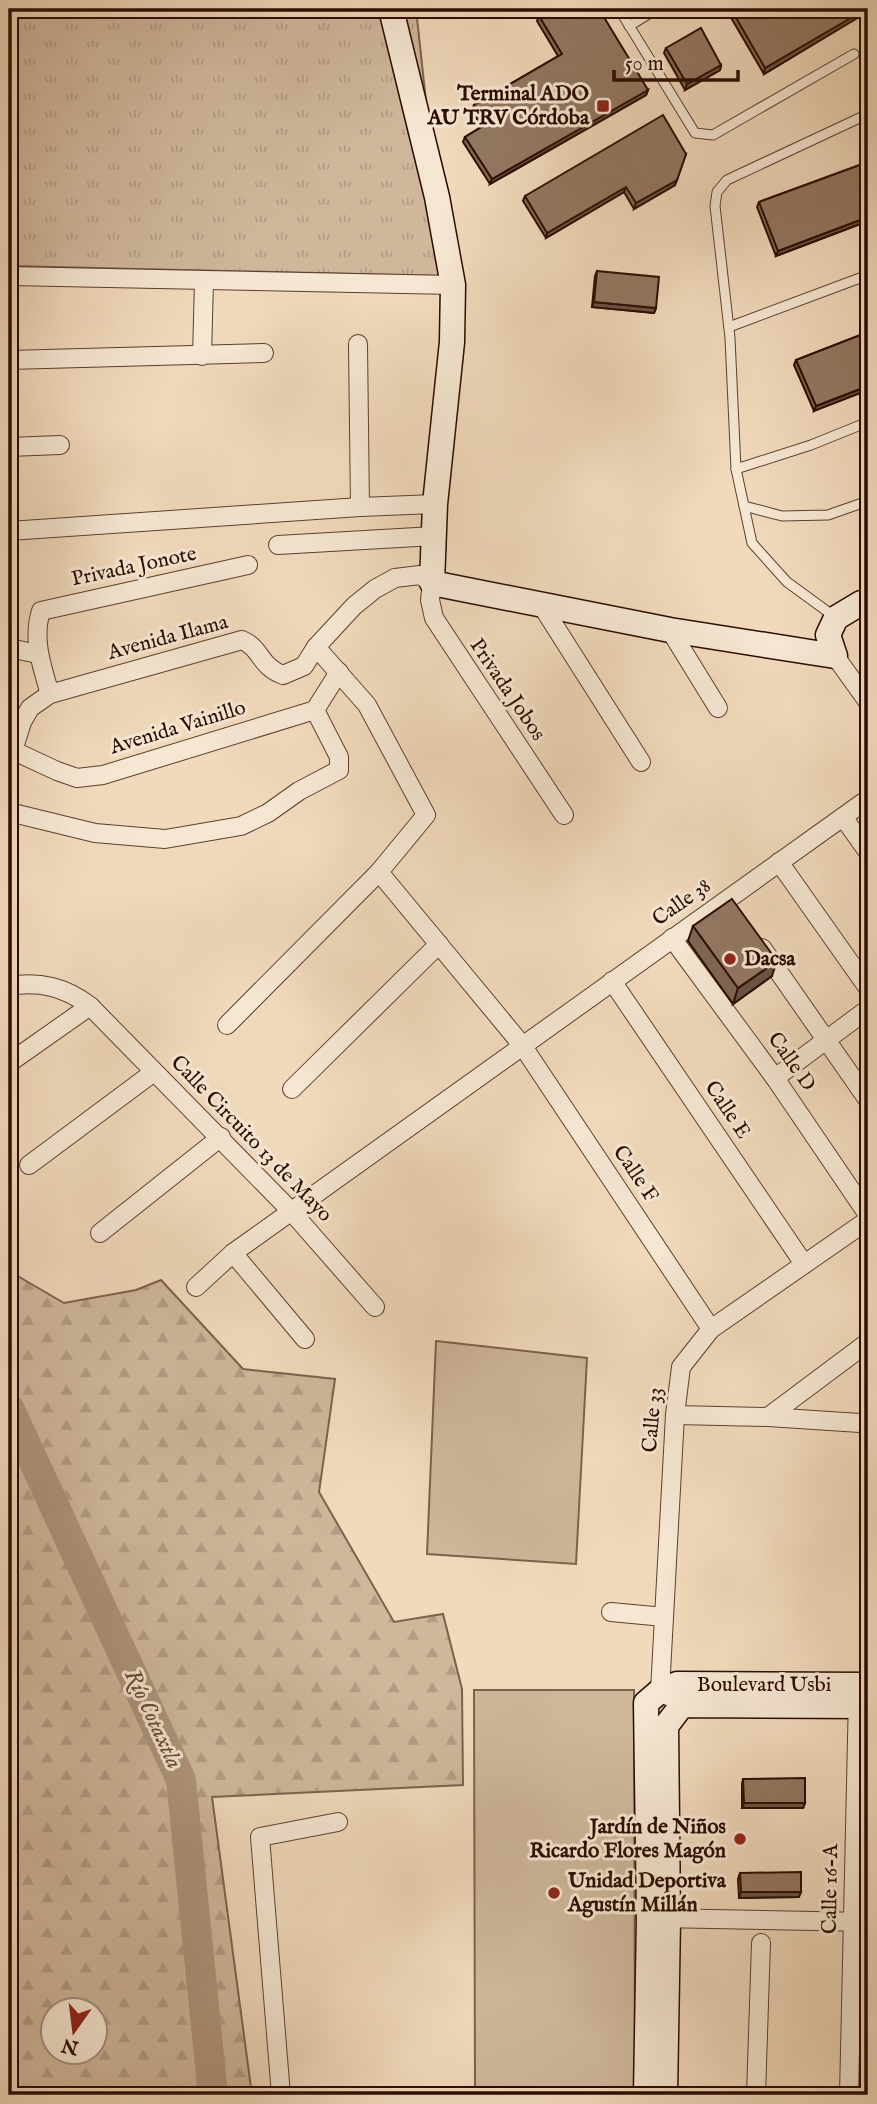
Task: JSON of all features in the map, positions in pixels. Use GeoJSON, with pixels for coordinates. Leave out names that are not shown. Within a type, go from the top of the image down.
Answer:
{"type":"FeatureCollection","features":[{"type":"Feature","properties":{"kind":"street"},"geometry":{"type":"LineString","coordinates":[[391,9],[437,197],[453,285],[452,342],[435,504],[432,583]]}},
{"type":"Feature","properties":{"kind":"street"},"geometry":{"type":"LineString","coordinates":[[9,276],[453,285]]}},
{"type":"Feature","properties":{"kind":"street"},"geometry":{"type":"LineString","coordinates":[[202,356],[204,281]]}},
{"type":"Feature","properties":{"kind":"street"},"geometry":{"type":"LineString","coordinates":[[358,344],[360,507]]}},
{"type":"Feature","properties":{"kind":"street"},"geometry":{"type":"LineString","coordinates":[[9,360],[264,353]]}},
{"type":"Feature","properties":{"kind":"street"},"geometry":{"type":"LineString","coordinates":[[9,447],[60,445]]}},
{"type":"Feature","properties":{"kind":"street"},"geometry":{"type":"LineString","coordinates":[[9,531],[435,504]]}},
{"type":"Feature","properties":{"kind":"street"},"geometry":{"type":"LineString","coordinates":[[278,545],[434,536]]}},
{"type":"Feature","properties":{"kind":"street","name":"Privada Jonote"},"geometry":{"type":"LineString","coordinates":[[38,654],[37,621],[41,611],[248,565]]}},
{"type":"Feature","properties":{"kind":"street"},"geometry":{"type":"LineString","coordinates":[[227,1025],[379,872],[426,815],[367,705],[316,647],[354,606],[375,589],[395,578],[420,575],[432,583],[542,606],[670,630],[835,656]]}},
{"type":"Feature","properties":{"kind":"street","name":"Privada Jobos"},"geometry":{"type":"LineString","coordinates":[[432,583],[431,610],[439,626],[564,815]]}},
{"type":"Feature","properties":{"kind":"street"},"geometry":{"type":"LineString","coordinates":[[865,603],[836,618],[828,635],[835,656],[868,702]]}},
{"type":"Feature","properties":{"kind":"street"},"geometry":{"type":"LineString","coordinates":[[542,606],[640,762]]}},
{"type":"Feature","properties":{"kind":"street"},"geometry":{"type":"LineString","coordinates":[[670,630],[718,708]]}},
{"type":"Feature","properties":{"kind":"street","name":"Avenida Ilama"},"geometry":{"type":"LineString","coordinates":[[50,694],[242,640],[253,645],[270,670],[283,675],[304,666],[316,647]]}},
{"type":"Feature","properties":{"kind":"street"},"geometry":{"type":"LineString","coordinates":[[9,648],[38,654],[50,694],[30,708],[12,748]]}},
{"type":"Feature","properties":{"kind":"street"},"geometry":{"type":"LineString","coordinates":[[9,812],[95,833],[165,839],[241,826],[268,813],[299,791],[338,770],[339,757],[316,710],[339,673]]}},
{"type":"Feature","properties":{"kind":"street","name":"Avenida Vainillo"},"geometry":{"type":"LineString","coordinates":[[12,748],[57,771],[78,778],[103,775],[316,710]]}},
{"type":"Feature","properties":{"kind":"street","name":"Calle 38"},"geometry":{"type":"LineString","coordinates":[[196,1287],[233,1253],[672,938],[732,904],[779,862],[868,799]]}},
{"type":"Feature","properties":{"kind":"street"},"geometry":{"type":"LineString","coordinates":[[843,817],[868,852]]}},
{"type":"Feature","properties":{"kind":"street"},"geometry":{"type":"LineString","coordinates":[[779,862],[868,988]]}},
{"type":"Feature","properties":{"kind":"street","name":"Calle F"},"geometry":{"type":"LineString","coordinates":[[379,872],[522,1045],[710,1329]]}},
{"type":"Feature","properties":{"kind":"street"},"geometry":{"type":"LineString","coordinates":[[751,931],[868,1100]]}},
{"type":"Feature","properties":{"kind":"street","name":"Calle D"},"geometry":{"type":"LineString","coordinates":[[672,938],[775,1078],[868,1217]]}},
{"type":"Feature","properties":{"kind":"street"},"geometry":{"type":"LineString","coordinates":[[292,1089],[439,944]]}},
{"type":"Feature","properties":{"kind":"street","name":"Calle E"},"geometry":{"type":"LineString","coordinates":[[612,981],[804,1264]]}},
{"type":"Feature","properties":{"kind":"street","name":"Calle Circuito 13 de Mayo"},"geometry":{"type":"LineString","coordinates":[[9,986],[51,986],[73,993],[90,1006],[292,1211],[375,1307]]}},
{"type":"Feature","properties":{"kind":"street"},"geometry":{"type":"LineString","coordinates":[[9,1063],[90,1006]]}},
{"type":"Feature","properties":{"kind":"street"},"geometry":{"type":"LineString","coordinates":[[775,1078],[868,1009]]}},
{"type":"Feature","properties":{"kind":"street"},"geometry":{"type":"LineString","coordinates":[[29,1165],[154,1072]]}},
{"type":"Feature","properties":{"kind":"street"},"geometry":{"type":"LineString","coordinates":[[100,1233],[221,1138]]}},
{"type":"Feature","properties":{"kind":"street","name":"Calle 33"},"geometry":{"type":"LineString","coordinates":[[660,1690],[675,1415],[681,1367],[710,1329],[868,1217]]}},
{"type":"Feature","properties":{"kind":"street"},"geometry":{"type":"LineString","coordinates":[[233,1253],[305,1339]]}},
{"type":"Feature","properties":{"kind":"street"},"geometry":{"type":"LineString","coordinates":[[768,1417],[867,1343]]}},
{"type":"Feature","properties":{"kind":"street"},"geometry":{"type":"LineString","coordinates":[[675,1415],[860,1423]]}},
{"type":"Feature","properties":{"kind":"street"},"geometry":{"type":"LineString","coordinates":[[611,1612],[664,1617]]}},
{"type":"Feature","properties":{"kind":"street","name":"Boulevard Usbi"},"geometry":{"type":"LineString","coordinates":[[660,1690],[677,1684],[863,1695]]}},
{"type":"Feature","properties":{"kind":"street"},"geometry":{"type":"LineString","coordinates":[[646,2095],[658,1919],[666,1726],[682,1705],[660,1690],[646,1703],[658,1919],[665,2095]]}},
{"type":"Feature","properties":{"kind":"street","name":"Boulevard Usbi"},"geometry":{"type":"LineString","coordinates":[[682,1705],[863,1695]]}},
{"type":"Feature","properties":{"kind":"street","name":"Calle 16-A"},"geometry":{"type":"LineString","coordinates":[[849,2095],[861,1922],[863,1695]]}},
{"type":"Feature","properties":{"kind":"street"},"geometry":{"type":"LineString","coordinates":[[281,2095],[260,1837],[338,1822]]}},
{"type":"Feature","properties":{"kind":"street"},"geometry":{"type":"LineString","coordinates":[[658,1919],[861,1922]]}},
{"type":"Feature","properties":{"kind":"street"},"geometry":{"type":"LineString","coordinates":[[756,2095],[761,1943]]}},
{"type":"Feature","properties":{"kind":"lane"},"geometry":{"type":"LineString","coordinates":[[619,9],[695,133],[713,135],[854,54]]}},
{"type":"Feature","properties":{"kind":"lane"},"geometry":{"type":"LineString","coordinates":[[629,26],[657,9]]}},
{"type":"Feature","properties":{"kind":"lane"},"geometry":{"type":"LineString","coordinates":[[836,618],[787,582],[752,543],[736,468],[729,327],[715,206],[718,192],[727,180],[868,114]]}},
{"type":"Feature","properties":{"kind":"lane"},"geometry":{"type":"LineString","coordinates":[[729,327],[868,275]]}},
{"type":"Feature","properties":{"kind":"lane"},"geometry":{"type":"LineString","coordinates":[[736,468],[811,445],[868,422]]}},
{"type":"Feature","properties":{"kind":"lane"},"geometry":{"type":"LineString","coordinates":[[744,506],[782,516],[828,515],[868,501]]}},
{"type":"Feature","properties":{"kind":"green space"},"geometry":{"type":"Polygon","coordinates":[[[9,9],[416,9],[445,276],[9,266],[9,9]]]}},
{"type":"Feature","properties":{"kind":"green space"},"geometry":{"type":"Polygon","coordinates":[[[9,1271],[64,1303],[136,1290],[161,1280],[243,1369],[335,1379],[319,1492],[394,1622],[443,1614],[462,1689],[463,1785],[212,1797],[252,2095],[9,2095],[9,1271]]]}},
{"type":"Feature","properties":{"kind":"green space"},"geometry":{"type":"Polygon","coordinates":[[[436,1341],[587,1358],[576,1564],[427,1554],[436,1341]]]}},
{"type":"Feature","properties":{"kind":"green space","name":"Unidad Deportiva Agustín Millán"},"geometry":{"type":"Polygon","coordinates":[[[474,1690],[634,1690],[635,2095],[475,2095],[474,1690]]]}},
{"type":"Feature","properties":{"kind":"building"},"geometry":{"type":"Polygon","coordinates":[[[551,9],[599,9],[648,90],[492,179],[465,137],[485,125],[474,105],[562,54],[539,16],[551,9]]]}},
{"type":"Feature","properties":{"kind":"building"},"geometry":{"type":"Polygon","coordinates":[[[731,9],[866,9],[765,68],[731,9]]]}},
{"type":"Feature","properties":{"kind":"building"},"geometry":{"type":"Polygon","coordinates":[[[701,28],[721,65],[687,84],[666,48],[701,28]]]}},
{"type":"Feature","properties":{"kind":"building"},"geometry":{"type":"Polygon","coordinates":[[[663,115],[686,154],[677,180],[636,203],[626,187],[547,233],[525,196],[663,115]]]}},
{"type":"Feature","properties":{"kind":"building"},"geometry":{"type":"Polygon","coordinates":[[[868,162],[868,217],[778,251],[759,202],[868,162]]]}},
{"type":"Feature","properties":{"kind":"building"},"geometry":{"type":"Polygon","coordinates":[[[597,271],[659,277],[656,308],[594,302],[597,271]]]}},
{"type":"Feature","properties":{"kind":"building"},"geometry":{"type":"Polygon","coordinates":[[[868,332],[868,386],[816,406],[796,360],[868,332]]]}},
{"type":"Feature","properties":{"kind":"building","name":"Dacsa"},"geometry":{"type":"Polygon","coordinates":[[[732,899],[777,961],[738,988],[693,926],[732,899]]]}},
{"type":"Feature","properties":{"kind":"building"},"geometry":{"type":"Polygon","coordinates":[[[805,1778],[805,1803],[744,1803],[743,1779],[805,1778]]]}},
{"type":"Feature","properties":{"kind":"building"},"geometry":{"type":"Polygon","coordinates":[[[801,1872],[801,1892],[741,1892],[740,1873],[801,1872]]]}},
{"type":"Feature","properties":{"kind":"waterway","name":"Río Cotaxtla"},"geometry":{"type":"LineString","coordinates":[[9,1408],[181,1780],[213,2095]]}},
{"type":"Feature","properties":{"kind":"place","name":"Terminal ADO AU TRV Córdoba"},"geometry":{"type":"Point","coordinates":[603,106]}},
{"type":"Feature","properties":{"kind":"place","name":"Dacsa"},"geometry":{"type":"Point","coordinates":[730,959]}},
{"type":"Feature","properties":{"kind":"place","name":"Jardín de Niños Ricardo Flores Magón"},"geometry":{"type":"Point","coordinates":[740,1839]}},
{"type":"Feature","properties":{"kind":"place","name":"Unidad Deportiva Agustín Millán"},"geometry":{"type":"Point","coordinates":[554,1893]}}]}
